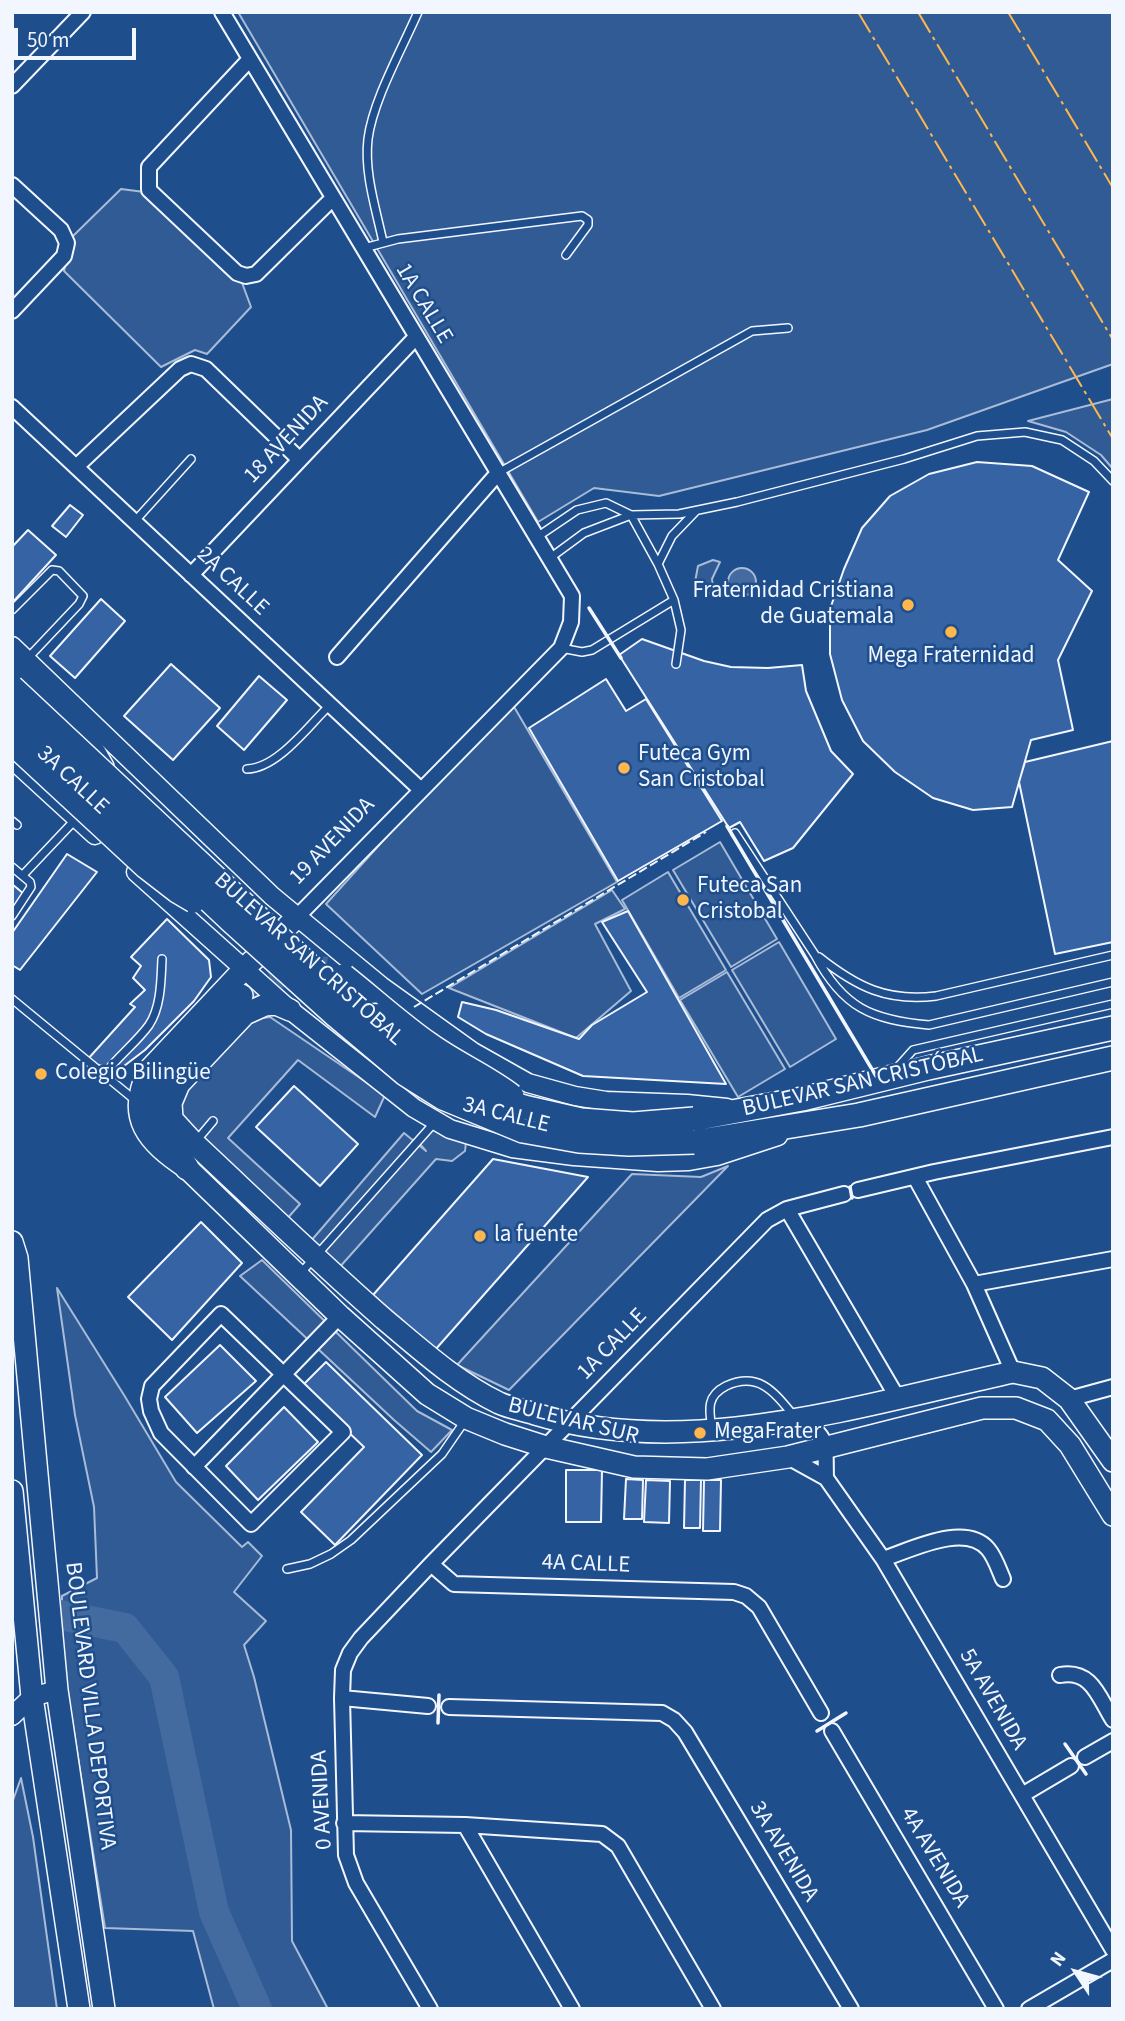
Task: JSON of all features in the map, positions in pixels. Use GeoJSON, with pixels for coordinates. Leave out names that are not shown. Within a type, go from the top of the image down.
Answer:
{"type":"FeatureCollection","features":[{"type":"Feature","properties":{"kind":"main road"},"geometry":{"type":"LineString","coordinates":[[20,662],[76,727],[94,751],[107,776]]}},
{"type":"Feature","properties":{"kind":"main road","name":"BULEVAR SAN CRISTÓBAL"},"geometry":{"type":"LineString","coordinates":[[12,687],[359,1012],[444,1076],[476,1093],[582,1120],[694,1131],[741,1110],[802,1099],[1113,1027]]}},
{"type":"Feature","properties":{"kind":"main road","name":"BULEVAR SAN CRISTÓBAL"},"geometry":{"type":"LineString","coordinates":[[12,715],[231,922],[405,1074],[443,1098],[523,1131],[579,1141],[629,1144],[694,1131],[823,1121],[1113,1058]]}},
{"type":"Feature","properties":{"kind":"main road"},"geometry":{"type":"LineString","coordinates":[[12,743],[146,867],[177,891],[231,922]]}},
{"type":"Feature","properties":{"kind":"main road","name":"19 AVENIDA"},"geometry":{"type":"LineString","coordinates":[[138,1103],[149,1070],[297,917]]}},
{"type":"Feature","properties":{"kind":"main road"},"geometry":{"type":"LineString","coordinates":[[344,976],[427,1043],[465,1068],[496,1083],[528,1108]]}},
{"type":"Feature","properties":{"kind":"main road"},"geometry":{"type":"LineString","coordinates":[[187,1168],[162,1131],[158,1119],[157,1092],[241,996]]}},
{"type":"Feature","properties":{"kind":"main road"},"geometry":{"type":"LineString","coordinates":[[194,1143],[172,1119],[171,1103],[179,1084],[245,1014],[265,1005],[276,1004],[290,1010]]}},
{"type":"Feature","properties":{"kind":"main road","name":"BULEVAR SUR"},"geometry":{"type":"LineString","coordinates":[[138,1103],[149,1135],[163,1152],[187,1168],[340,1316],[427,1394],[466,1418],[546,1447],[634,1467],[706,1469],[788,1457],[982,1408],[1016,1408],[1047,1420],[1062,1437],[1113,1515]]}},
{"type":"Feature","properties":{"kind":"main road","name":"BULEVAR SUR"},"geometry":{"type":"LineString","coordinates":[[194,1143],[409,1340],[455,1376],[500,1403],[568,1424],[624,1430],[712,1431],[797,1420],[1013,1372],[1042,1378],[1069,1399],[1113,1461]]}},
{"type":"Feature","properties":{"kind":"main road","name":"BOULEVARD VILLA DEPORTIVA"},"geometry":{"type":"LineString","coordinates":[[12,1242],[17,1258],[57,1690],[104,2009]]}},
{"type":"Feature","properties":{"kind":"main road"},"geometry":{"type":"LineString","coordinates":[[12,1491],[32,1697],[79,2009]]}},
{"type":"Feature","properties":{"kind":"street"},"geometry":{"type":"LineString","coordinates":[[12,86],[83,12]]}},
{"type":"Feature","properties":{"kind":"street","name":"1A CALLE"},"geometry":{"type":"LineString","coordinates":[[222,12],[572,596],[571,622]]}},
{"type":"Feature","properties":{"kind":"street"},"geometry":{"type":"LineString","coordinates":[[250,60],[149,167],[149,190],[237,272],[246,276],[256,274],[333,198]]}},
{"type":"Feature","properties":{"kind":"street"},"geometry":{"type":"LineString","coordinates":[[12,185],[61,230],[67,243],[64,256],[12,311]]}},
{"type":"Feature","properties":{"kind":"street","name":"18 AVENIDA"},"geometry":{"type":"LineString","coordinates":[[191,575],[416,337]]}},
{"type":"Feature","properties":{"kind":"street"},"geometry":{"type":"LineString","coordinates":[[76,467],[180,369],[191,364],[206,369],[299,459]]}},
{"type":"Feature","properties":{"kind":"street","name":"2A CALLE"},"geometry":{"type":"LineString","coordinates":[[12,407],[421,789]]}},
{"type":"Feature","properties":{"kind":"street"},"geometry":{"type":"LineString","coordinates":[[337,657],[498,473]]}},
{"type":"Feature","properties":{"kind":"street","name":"19 AVENIDA"},"geometry":{"type":"LineString","coordinates":[[297,917],[561,648],[571,622]]}},
{"type":"Feature","properties":{"kind":"street","name":"3A CALLE"},"geometry":{"type":"LineString","coordinates":[[12,646],[20,662],[164,790],[249,875],[381,986],[444,1032],[510,1074],[548,1090],[606,1101],[687,1104],[741,1110]]}},
{"type":"Feature","properties":{"kind":"street","name":"3A CALLE"},"geometry":{"type":"LineString","coordinates":[[12,759],[290,1010],[414,1108],[468,1136],[512,1148],[574,1156],[658,1162],[689,1161],[718,1156],[823,1121]]}},
{"type":"Feature","properties":{"kind":"street"},"geometry":{"type":"LineString","coordinates":[[123,860],[132,861],[141,857],[160,839],[166,821],[164,790]]}},
{"type":"Feature","properties":{"kind":"street"},"geometry":{"type":"LineString","coordinates":[[414,1108],[450,1052],[444,1032]]}},
{"type":"Feature","properties":{"kind":"street"},"geometry":{"type":"LineString","coordinates":[[859,1190],[1113,1138]]}},
{"type":"Feature","properties":{"kind":"street"},"geometry":{"type":"LineString","coordinates":[[915,1177],[974,1284],[1013,1372]]}},
{"type":"Feature","properties":{"kind":"street","name":"1A CALLE"},"geometry":{"type":"LineString","coordinates":[[350,1653],[360,1638],[431,1564],[767,1220],[787,1209],[844,1194]]}},
{"type":"Feature","properties":{"kind":"street"},"geometry":{"type":"LineString","coordinates":[[787,1209],[897,1397]]}},
{"type":"Feature","properties":{"kind":"street"},"geometry":{"type":"LineString","coordinates":[[974,1284],[1113,1259]]}},
{"type":"Feature","properties":{"kind":"street"},"geometry":{"type":"LineString","coordinates":[[221,1314],[284,1375],[343,1432],[251,1524],[161,1433],[151,1411],[149,1399],[152,1386],[221,1314]]}},
{"type":"Feature","properties":{"kind":"street"},"geometry":{"type":"LineString","coordinates":[[194,1467],[340,1316]]}},
{"type":"Feature","properties":{"kind":"street"},"geometry":{"type":"LineString","coordinates":[[1069,1399],[1113,1387]]}},
{"type":"Feature","properties":{"kind":"street"},"geometry":{"type":"LineString","coordinates":[[797,1420],[818,1431],[825,1448],[825,1478]]}},
{"type":"Feature","properties":{"kind":"street","name":"5A AVENIDA"},"geometry":{"type":"LineString","coordinates":[[788,1457],[825,1478],[883,1559],[1113,1950]]}},
{"type":"Feature","properties":{"kind":"street"},"geometry":{"type":"LineString","coordinates":[[883,1559],[954,1536],[967,1537],[988,1549],[1003,1579]]}},
{"type":"Feature","properties":{"kind":"street","name":"4A CALLE"},"geometry":{"type":"LineString","coordinates":[[431,1564],[454,1584],[734,1592],[746,1596],[759,1607],[821,1713]]}},
{"type":"Feature","properties":{"kind":"street","name":"0 AVENIDA"},"geometry":{"type":"LineString","coordinates":[[350,1653],[343,1670],[342,1698],[346,1855],[356,1883],[430,2009]]}},
{"type":"Feature","properties":{"kind":"street"},"geometry":{"type":"LineString","coordinates":[[1060,1675],[1072,1673],[1091,1683],[1113,1720]]}},
{"type":"Feature","properties":{"kind":"street"},"geometry":{"type":"LineString","coordinates":[[12,1716],[32,1697],[57,1690]]}},
{"type":"Feature","properties":{"kind":"street"},"geometry":{"type":"LineString","coordinates":[[342,1698],[428,1706]]}},
{"type":"Feature","properties":{"kind":"street","name":"3A AVENIDA"},"geometry":{"type":"LineString","coordinates":[[449,1707],[662,1713],[674,1720],[685,1732],[851,2009]]}},
{"type":"Feature","properties":{"kind":"street","name":"4A AVENIDA"},"geometry":{"type":"LineString","coordinates":[[832,1731],[996,2009]]}},
{"type":"Feature","properties":{"kind":"street"},"geometry":{"type":"LineString","coordinates":[[1085,1757],[1113,1741]]}},
{"type":"Feature","properties":{"kind":"street"},"geometry":{"type":"LineString","coordinates":[[1022,1795],[1071,1766]]}},
{"type":"Feature","properties":{"kind":"street"},"geometry":{"type":"LineString","coordinates":[[344,1823],[464,1825],[602,1834],[618,1846],[713,2009]]}},
{"type":"Feature","properties":{"kind":"street"},"geometry":{"type":"LineString","coordinates":[[464,1825],[572,2009]]}},
{"type":"Feature","properties":{"kind":"street"},"geometry":{"type":"LineString","coordinates":[[1029,2009],[1113,1960]]}},
{"type":"Feature","properties":{"kind":"lane"},"geometry":{"type":"LineString","coordinates":[[383,242],[368,166],[368,138],[381,97],[418,12]]}},
{"type":"Feature","properties":{"kind":"lane"},"geometry":{"type":"LineString","coordinates":[[363,248],[383,242],[582,216],[588,220],[588,225],[566,255]]}},
{"type":"Feature","properties":{"kind":"lane"},"geometry":{"type":"LineString","coordinates":[[498,473],[752,331],[789,328]]}},
{"type":"Feature","properties":{"kind":"lane"},"geometry":{"type":"LineString","coordinates":[[549,558],[584,533],[631,515],[679,514],[737,502],[904,459],[977,436],[1026,432],[1062,440],[1094,461],[1113,481]]}},
{"type":"Feature","properties":{"kind":"lane"},"geometry":{"type":"LineString","coordinates":[[134,522],[191,459]]}},
{"type":"Feature","properties":{"kind":"lane"},"geometry":{"type":"LineString","coordinates":[[537,538],[577,510],[606,503],[631,515],[674,600],[681,631],[676,663]]}},
{"type":"Feature","properties":{"kind":"lane"},"geometry":{"type":"LineString","coordinates":[[658,564],[672,536],[700,509]]}},
{"type":"Feature","properties":{"kind":"lane"},"geometry":{"type":"LineString","coordinates":[[12,610],[52,570],[59,571],[83,596],[79,604],[20,662]]}},
{"type":"Feature","properties":{"kind":"lane"},"geometry":{"type":"LineString","coordinates":[[561,648],[582,652],[592,650],[674,600]]}},
{"type":"Feature","properties":{"kind":"lane"},"geometry":{"type":"LineString","coordinates":[[247,769],[258,769],[275,759],[330,705]]}},
{"type":"Feature","properties":{"kind":"lane"},"geometry":{"type":"LineString","coordinates":[[23,875],[77,818]]}},
{"type":"Feature","properties":{"kind":"lane"},"geometry":{"type":"LineString","coordinates":[[735,833],[816,955],[825,973],[845,999],[870,1014],[902,1023],[929,1025],[1113,982]]}},
{"type":"Feature","properties":{"kind":"lane"},"geometry":{"type":"LineString","coordinates":[[12,867],[23,875],[31,887],[12,916]]}},
{"type":"Feature","properties":{"kind":"lane"},"geometry":{"type":"LineString","coordinates":[[816,955],[838,973],[859,985],[893,997],[912,999],[1113,956]]}},
{"type":"Feature","properties":{"kind":"lane"},"geometry":{"type":"LineString","coordinates":[[103,1076],[116,1058],[148,1026],[155,1013],[162,959]]}},
{"type":"Feature","properties":{"kind":"lane"},"geometry":{"type":"LineString","coordinates":[[12,999],[138,1103]]}},
{"type":"Feature","properties":{"kind":"lane"},"geometry":{"type":"LineString","coordinates":[[888,1079],[913,1050],[1113,1004]]}},
{"type":"Feature","properties":{"kind":"lane"},"geometry":{"type":"LineString","coordinates":[[194,1143],[213,1121]]}},
{"type":"Feature","properties":{"kind":"lane"},"geometry":{"type":"LineString","coordinates":[[298,1276],[436,1121]]}},
{"type":"Feature","properties":{"kind":"lane"},"geometry":{"type":"LineString","coordinates":[[712,1431],[709,1403],[714,1394],[740,1380],[754,1381],[775,1393],[797,1420]]}},
{"type":"Feature","properties":{"kind":"lane"},"geometry":{"type":"LineString","coordinates":[[287,1569],[310,1564],[351,1540],[442,1454],[466,1418]]}},
{"type":"Feature","properties":{"kind":"shaded area"},"geometry":{"type":"Polygon","coordinates":[[[238,12],[1113,12],[1113,364],[927,430],[659,496],[594,488],[538,522],[238,12]]]}},
{"type":"Feature","properties":{"kind":"shaded area"},"geometry":{"type":"Polygon","coordinates":[[[121,189],[152,193],[241,280],[251,307],[207,354],[195,350],[161,367],[64,271],[72,237],[121,189]]]}},
{"type":"Feature","properties":{"kind":"shaded area"},"geometry":{"type":"Polygon","coordinates":[[[1113,399],[1113,469],[1101,455],[1066,432],[1028,421],[1113,399]]]}},
{"type":"Feature","properties":{"kind":"shaded area"},"geometry":{"type":"Polygon","coordinates":[[[713,560],[720,562],[712,579],[714,595],[700,590],[695,582],[698,566],[713,560]]]}},
{"type":"Feature","properties":{"kind":"shaded area"},"geometry":{"type":"Polygon","coordinates":[[[742,568],[752,572],[756,582],[752,592],[742,596],[732,592],[728,582],[732,572],[742,568]]]}},
{"type":"Feature","properties":{"kind":"shaded area"},"geometry":{"type":"Polygon","coordinates":[[[510,700],[617,882],[422,994],[326,904],[510,700]]]}},
{"type":"Feature","properties":{"kind":"shaded area"},"geometry":{"type":"Polygon","coordinates":[[[720,842],[777,939],[731,967],[673,870],[720,842]]]}},
{"type":"Feature","properties":{"kind":"shaded area"},"geometry":{"type":"Polygon","coordinates":[[[668,872],[726,970],[679,998],[622,900],[668,872]]]}},
{"type":"Feature","properties":{"kind":"shaded area"},"geometry":{"type":"Polygon","coordinates":[[[612,890],[625,909],[595,924],[631,991],[576,1038],[449,988],[612,890]]]}},
{"type":"Feature","properties":{"kind":"shaded area"},"geometry":{"type":"Polygon","coordinates":[[[779,942],[836,1039],[790,1067],[732,970],[779,942]]]}},
{"type":"Feature","properties":{"kind":"shaded area"},"geometry":{"type":"Polygon","coordinates":[[[727,972],[785,1069],[738,1097],[680,1000],[727,972]]]}},
{"type":"Feature","properties":{"kind":"shaded area"},"geometry":{"type":"Polygon","coordinates":[[[270,1017],[385,1095],[375,1117],[298,1060],[228,1138],[300,1204],[286,1220],[182,1123],[177,1106],[184,1090],[254,1019],[270,1017]]]}},
{"type":"Feature","properties":{"kind":"shaded area"},"geometry":{"type":"Polygon","coordinates":[[[435,1126],[466,1142],[465,1151],[452,1161],[436,1159],[338,1269],[310,1242],[404,1133],[426,1151],[419,1143],[435,1126]]]}},
{"type":"Feature","properties":{"kind":"shaded area"},"geometry":{"type":"Polygon","coordinates":[[[728,1166],[509,1390],[457,1365],[632,1174],[701,1177],[728,1166]]]}},
{"type":"Feature","properties":{"kind":"shaded area"},"geometry":{"type":"Polygon","coordinates":[[[262,1260],[417,1411],[452,1430],[431,1452],[240,1276],[262,1260]]]}},
{"type":"Feature","properties":{"kind":"shaded area"},"geometry":{"type":"Polygon","coordinates":[[[57,1288],[176,1482],[242,1547],[248,1542],[262,1556],[234,1592],[266,1621],[244,1645],[291,1830],[292,1941],[328,2009],[214,2009],[193,1931],[105,1928],[62,1656],[62,1596],[97,1578],[94,1507],[75,1415],[57,1288]]]}},
{"type":"Feature","properties":{"kind":"shaded area"},"geometry":{"type":"Polygon","coordinates":[[[21,1778],[33,1837],[57,2009],[12,2009],[12,1803],[21,1778]]]}},
{"type":"Feature","properties":{"kind":"building","name":"Mega Fraternidad"},"geometry":{"type":"Polygon","coordinates":[[[977,462],[1032,466],[1089,492],[1058,560],[1092,591],[1058,660],[1073,730],[1031,740],[1012,807],[973,810],[933,798],[895,772],[863,741],[842,700],[830,654],[830,609],[862,528],[890,496],[929,474],[977,462]]]}},
{"type":"Feature","properties":{"kind":"building"},"geometry":{"type":"Polygon","coordinates":[[[70,505],[83,515],[66,537],[52,526],[70,505]]]}},
{"type":"Feature","properties":{"kind":"building"},"geometry":{"type":"Polygon","coordinates":[[[28,530],[56,555],[12,603],[12,547],[28,530]]]}},
{"type":"Feature","properties":{"kind":"building"},"geometry":{"type":"Polygon","coordinates":[[[101,599],[125,621],[75,678],[50,656],[101,599]]]}},
{"type":"Feature","properties":{"kind":"building"},"geometry":{"type":"Polygon","coordinates":[[[642,639],[704,661],[731,667],[802,665],[806,691],[831,751],[853,774],[793,848],[764,861],[740,822],[729,828],[619,655],[642,639]]]}},
{"type":"Feature","properties":{"kind":"building"},"geometry":{"type":"Polygon","coordinates":[[[171,664],[220,708],[173,760],[124,716],[171,664]]]}},
{"type":"Feature","properties":{"kind":"building"},"geometry":{"type":"Polygon","coordinates":[[[259,676],[287,700],[244,750],[217,726],[259,676]]]}},
{"type":"Feature","properties":{"kind":"building"},"geometry":{"type":"Polygon","coordinates":[[[606,679],[626,711],[646,699],[722,821],[618,881],[529,728],[606,679]]]}},
{"type":"Feature","properties":{"kind":"building"},"geometry":{"type":"Polygon","coordinates":[[[1113,741],[1113,942],[1055,954],[1019,782],[1025,762],[1113,741]]]}},
{"type":"Feature","properties":{"kind":"building"},"geometry":{"type":"Polygon","coordinates":[[[67,854],[97,872],[20,970],[12,965],[12,933],[67,854]]]}},
{"type":"Feature","properties":{"kind":"building"},"geometry":{"type":"Polygon","coordinates":[[[12,884],[24,894],[12,909],[12,884]]]}},
{"type":"Feature","properties":{"kind":"building"},"geometry":{"type":"Polygon","coordinates":[[[628,911],[726,1084],[583,1076],[486,1034],[458,1017],[462,1002],[496,1010],[579,1039],[592,1025],[647,992],[602,922],[628,911]]]}},
{"type":"Feature","properties":{"kind":"building"},"geometry":{"type":"Polygon","coordinates":[[[167,919],[209,960],[211,977],[194,1001],[145,1050],[124,1066],[111,1068],[94,1064],[87,1060],[135,1007],[130,1004],[145,990],[133,978],[141,966],[131,957],[167,919]]]}},
{"type":"Feature","properties":{"kind":"building"},"geometry":{"type":"Polygon","coordinates":[[[294,1086],[358,1144],[320,1186],[256,1127],[294,1086]]]}},
{"type":"Feature","properties":{"kind":"building","name":"la fuente"},"geometry":{"type":"Polygon","coordinates":[[[493,1159],[588,1177],[435,1350],[373,1295],[493,1159]]]}},
{"type":"Feature","properties":{"kind":"building"},"geometry":{"type":"Polygon","coordinates":[[[201,1222],[242,1263],[172,1340],[128,1297],[201,1222]]]}},
{"type":"Feature","properties":{"kind":"building"},"geometry":{"type":"Polygon","coordinates":[[[220,1345],[256,1381],[197,1433],[165,1397],[220,1345]]]}},
{"type":"Feature","properties":{"kind":"building"},"geometry":{"type":"Polygon","coordinates":[[[326,1362],[422,1455],[335,1545],[301,1512],[364,1447],[301,1387],[326,1362]]]}},
{"type":"Feature","properties":{"kind":"building"},"geometry":{"type":"Polygon","coordinates":[[[284,1407],[318,1442],[258,1500],[226,1466],[284,1407]]]}},
{"type":"Feature","properties":{"kind":"building"},"geometry":{"type":"Polygon","coordinates":[[[566,1470],[602,1470],[601,1522],[566,1522],[566,1470]]]}},
{"type":"Feature","properties":{"kind":"building"},"geometry":{"type":"Polygon","coordinates":[[[626,1479],[643,1480],[642,1519],[624,1519],[626,1479]]]}},
{"type":"Feature","properties":{"kind":"building"},"geometry":{"type":"Polygon","coordinates":[[[646,1480],[670,1481],[669,1523],[644,1522],[646,1480]]]}},
{"type":"Feature","properties":{"kind":"building"},"geometry":{"type":"Polygon","coordinates":[[[685,1480],[701,1480],[700,1528],[684,1528],[685,1480]]]}},
{"type":"Feature","properties":{"kind":"building"},"geometry":{"type":"Polygon","coordinates":[[[704,1480],[721,1480],[720,1531],[703,1531],[704,1480]]]}},
{"type":"Feature","properties":{"kind":"waterway"},"geometry":{"type":"LineString","coordinates":[[60,1615],[125,1628],[164,1677],[214,1912],[257,2009]]}},
{"type":"Feature","properties":{"kind":"tunnel"},"geometry":{"type":"LineString","coordinates":[[241,996],[260,985],[296,971],[329,969],[344,976]]}},
{"type":"Feature","properties":{"kind":"fence"},"geometry":{"type":"LineString","coordinates":[[414,1007],[706,832]]}},
{"type":"Feature","properties":{"kind":"wall"},"geometry":{"type":"LineString","coordinates":[[589,608],[621,658]]}},
{"type":"Feature","properties":{"kind":"wall"},"geometry":{"type":"LineString","coordinates":[[727,826],[876,1076]]}},
{"type":"Feature","properties":{"kind":"wall"},"geometry":{"type":"LineString","coordinates":[[850,1187],[852,1198]]}},
{"type":"Feature","properties":{"kind":"wall"},"geometry":{"type":"LineString","coordinates":[[438,1723],[439,1695]]}},
{"type":"Feature","properties":{"kind":"wall"},"geometry":{"type":"LineString","coordinates":[[817,1731],[846,1713]]}},
{"type":"Feature","properties":{"kind":"wall"},"geometry":{"type":"LineString","coordinates":[[1065,1744],[1086,1774]]}},
{"type":"Feature","properties":{"kind":"power"},"geometry":{"type":"LineString","coordinates":[[858,12],[1113,439]]}},
{"type":"Feature","properties":{"kind":"power"},"geometry":{"type":"LineString","coordinates":[[918,12],[1113,340]]}},
{"type":"Feature","properties":{"kind":"power"},"geometry":{"type":"LineString","coordinates":[[1008,12],[1113,188]]}},
{"type":"Feature","properties":{"kind":"place","name":"Fraternidad Cristiana de Guatemala"},"geometry":{"type":"Point","coordinates":[908,605]}},
{"type":"Feature","properties":{"kind":"place","name":"Mega Fraternidad"},"geometry":{"type":"Point","coordinates":[951,632]}},
{"type":"Feature","properties":{"kind":"place","name":"Futeca Gym San Cristobal"},"geometry":{"type":"Point","coordinates":[624,768]}},
{"type":"Feature","properties":{"kind":"place","name":"Futeca San Cristobal"},"geometry":{"type":"Point","coordinates":[683,900]}},
{"type":"Feature","properties":{"kind":"place","name":"Colegio Bilingüe"},"geometry":{"type":"Point","coordinates":[41,1074]}},
{"type":"Feature","properties":{"kind":"place","name":"la fuente"},"geometry":{"type":"Point","coordinates":[480,1236]}},
{"type":"Feature","properties":{"kind":"place","name":"MegaFrater"},"geometry":{"type":"Point","coordinates":[700,1433]}}]}
